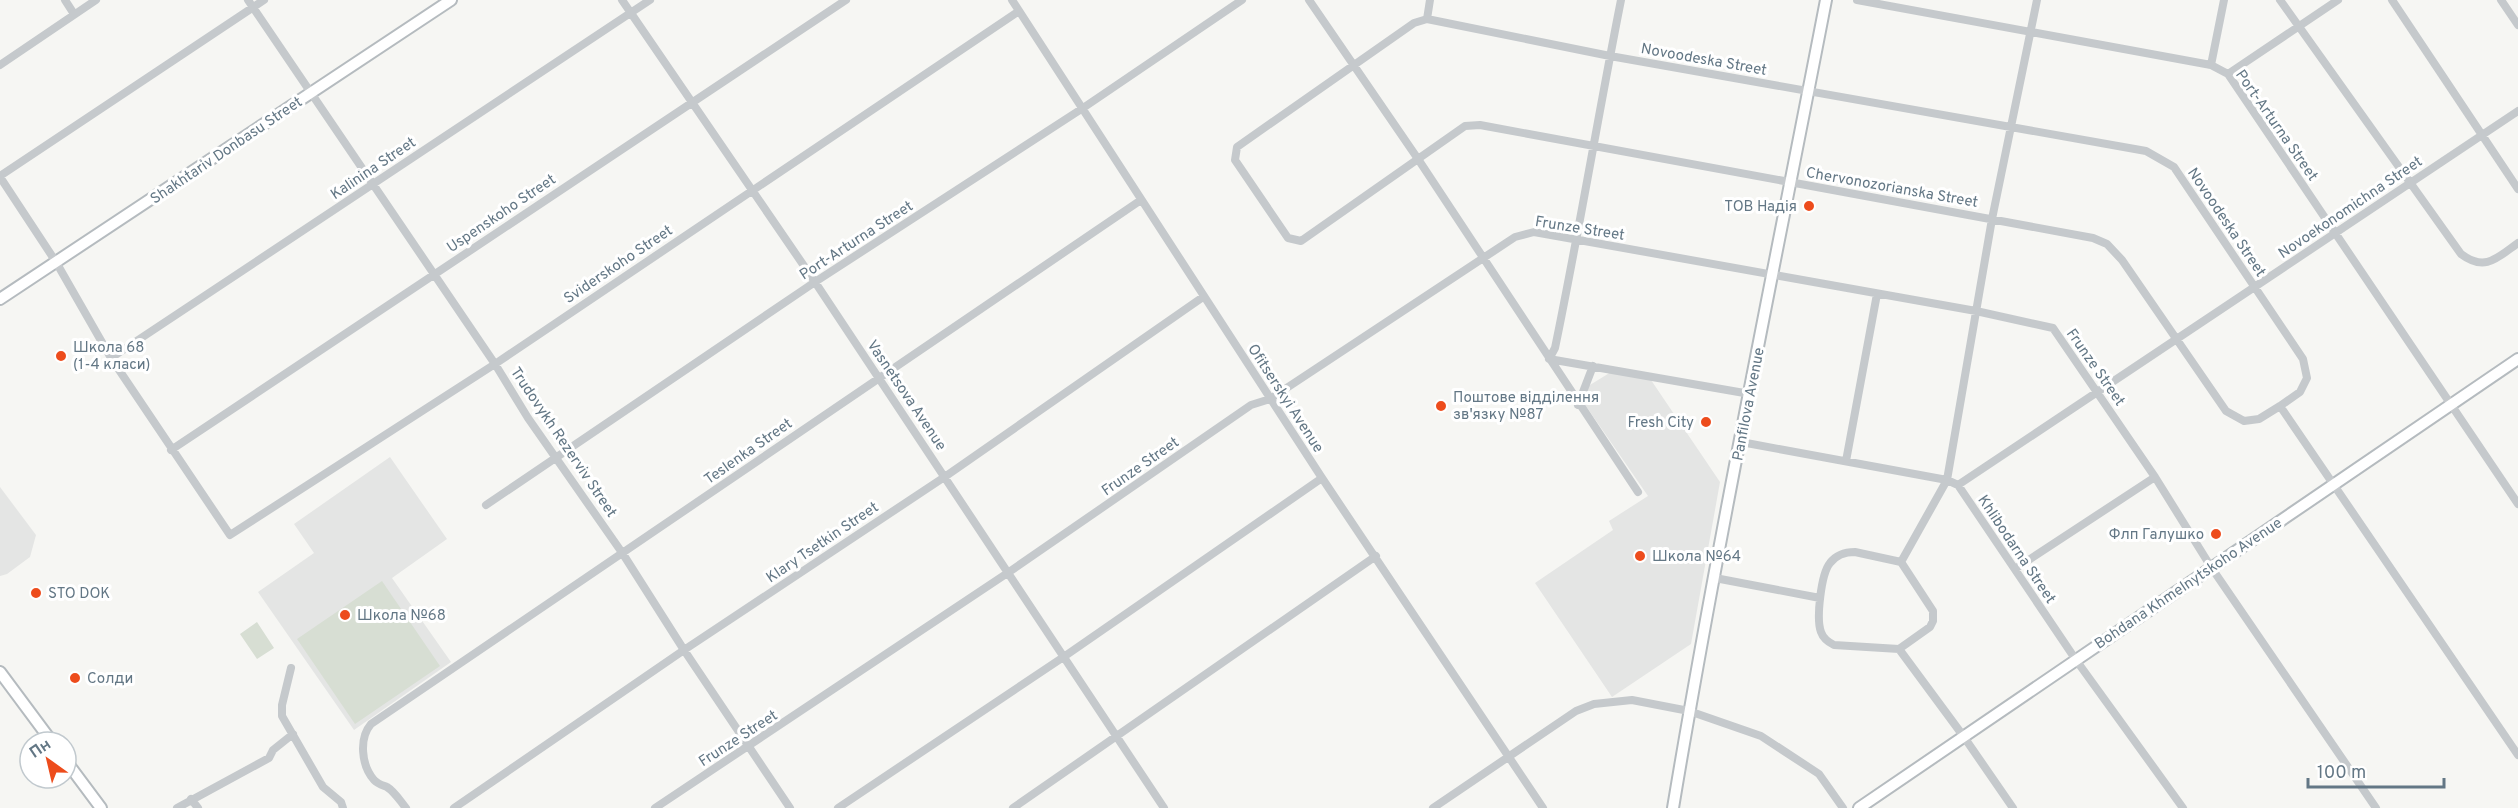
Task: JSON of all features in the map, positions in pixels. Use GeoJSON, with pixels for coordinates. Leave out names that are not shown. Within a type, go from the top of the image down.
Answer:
{"type":"FeatureCollection","features":[{"type":"Feature","properties":{"kind":"main road","name":"Shakhtariv Donbasu Street"},"geometry":{"type":"LineString","coordinates":[[0,299],[451,0]]}},
{"type":"Feature","properties":{"kind":"main road","name":"Panfilova Avenue"},"geometry":{"type":"LineString","coordinates":[[1673,808],[1689,711],[1773,276],[1789,181],[1826,0]]}},
{"type":"Feature","properties":{"kind":"main road","name":"Bohdana Khmelnytskoho Avenue"},"geometry":{"type":"LineString","coordinates":[[1859,808],[2518,359]]}},
{"type":"Feature","properties":{"kind":"main road"},"geometry":{"type":"LineString","coordinates":[[0,672],[43,730]]}},
{"type":"Feature","properties":{"kind":"main road"},"geometry":{"type":"LineString","coordinates":[[78,777],[101,808]]}},
{"type":"Feature","properties":{"kind":"street"},"geometry":{"type":"LineString","coordinates":[[65,0],[74,14]]}},
{"type":"Feature","properties":{"kind":"street"},"geometry":{"type":"LineString","coordinates":[[0,65],[96,0]]}},
{"type":"Feature","properties":{"kind":"street"},"geometry":{"type":"LineString","coordinates":[[171,450],[111,358],[56,262],[0,176],[250,4],[264,0]]}},
{"type":"Feature","properties":{"kind":"street","name":"Vasnetsova Avenue"},"geometry":{"type":"LineString","coordinates":[[622,0],[946,476],[1164,808]]}},
{"type":"Feature","properties":{"kind":"street","name":"Kalinina Street"},"geometry":{"type":"LineString","coordinates":[[111,358],[650,0]]}},
{"type":"Feature","properties":{"kind":"street","name":"Uspenskoho Street"},"geometry":{"type":"LineString","coordinates":[[171,450],[846,0]]}},
{"type":"Feature","properties":{"kind":"street","name":"Ofitserskyi Avenue"},"geometry":{"type":"LineString","coordinates":[[1011,0],[1322,478],[1543,808]]}},
{"type":"Feature","properties":{"kind":"street","name":"Port-Arturna Street"},"geometry":{"type":"LineString","coordinates":[[486,506],[815,282],[1083,108],[1242,0]]}},
{"type":"Feature","properties":{"kind":"street"},"geometry":{"type":"LineString","coordinates":[[1309,0],[1418,159],[1578,405],[1638,492]]}},
{"type":"Feature","properties":{"kind":"street"},"geometry":{"type":"LineString","coordinates":[[1418,159],[1301,241],[1288,238],[1235,160],[1237,147],[1414,23],[1427,19],[1430,0]]}},
{"type":"Feature","properties":{"kind":"street"},"geometry":{"type":"LineString","coordinates":[[1548,359],[1555,348],[1577,240],[1621,0]]}},
{"type":"Feature","properties":{"kind":"street","name":"Port-Arturna Street"},"geometry":{"type":"LineString","coordinates":[[1857,0],[2031,34],[2211,65],[2228,74],[2518,504]]}},
{"type":"Feature","properties":{"kind":"street"},"geometry":{"type":"LineString","coordinates":[[1901,562],[1947,480],[1992,219],[2037,0]]}},
{"type":"Feature","properties":{"kind":"street"},"geometry":{"type":"LineString","coordinates":[[2211,65],[2224,0]]}},
{"type":"Feature","properties":{"kind":"street"},"geometry":{"type":"LineString","coordinates":[[2280,0],[2461,254],[2472,262],[2483,263],[2493,260],[2518,245]]}},
{"type":"Feature","properties":{"kind":"street"},"geometry":{"type":"LineString","coordinates":[[2228,74],[2338,0]]}},
{"type":"Feature","properties":{"kind":"street"},"geometry":{"type":"LineString","coordinates":[[2392,0],[2518,189]]}},
{"type":"Feature","properties":{"kind":"street"},"geometry":{"type":"LineString","coordinates":[[2501,0],[2518,25]]}},
{"type":"Feature","properties":{"kind":"street","name":"Trudovykh Rezerviv Street"},"geometry":{"type":"LineString","coordinates":[[250,4],[495,364],[528,418],[623,554],[790,808]]}},
{"type":"Feature","properties":{"kind":"street","name":"Sviderskoho Street"},"geometry":{"type":"LineString","coordinates":[[171,450],[230,535],[495,364],[1019,11]]}},
{"type":"Feature","properties":{"kind":"street","name":"Novoodeska Street"},"geometry":{"type":"LineString","coordinates":[[1427,19],[1610,56],[2145,151],[2163,159],[2174,167],[2303,359],[2307,378],[2300,392],[2280,406]]}},
{"type":"Feature","properties":{"kind":"street","name":"Novoekonomichna Street"},"geometry":{"type":"LineString","coordinates":[[1958,485],[2518,111]]}},
{"type":"Feature","properties":{"kind":"street","name":"Chervonozorianska Street"},"geometry":{"type":"LineString","coordinates":[[1418,159],[1465,126],[1480,125],[1593,144],[2093,238],[2107,244],[2122,260],[2226,411],[2244,421],[2259,419],[2280,406]]}},
{"type":"Feature","properties":{"kind":"street","name":"Teslenka Street"},"geometry":{"type":"LineString","coordinates":[[406,808],[396,795],[371,776],[363,745],[364,733],[371,724],[1141,200]]}},
{"type":"Feature","properties":{"kind":"street","name":"Frunze Street"},"geometry":{"type":"LineString","coordinates":[[655,808],[1009,572],[1251,405],[1270,399],[1483,257],[1527,232],[1976,311],[2053,328],[2155,477],[2211,567],[2376,808]]}},
{"type":"Feature","properties":{"kind":"street"},"geometry":{"type":"LineString","coordinates":[[1846,461],[1877,294]]}},
{"type":"Feature","properties":{"kind":"street","name":"Klary Tsetkin Street"},"geometry":{"type":"LineString","coordinates":[[454,808],[684,650],[946,476],[1203,297]]}},
{"type":"Feature","properties":{"kind":"street"},"geometry":{"type":"LineString","coordinates":[[1548,359],[1750,394]]}},
{"type":"Feature","properties":{"kind":"street"},"geometry":{"type":"LineString","coordinates":[[1578,405],[1593,366]]}},
{"type":"Feature","properties":{"kind":"street"},"geometry":{"type":"LineString","coordinates":[[2280,406],[2518,756]]}},
{"type":"Feature","properties":{"kind":"street"},"geometry":{"type":"LineString","coordinates":[[1741,442],[1947,480],[1958,485]]}},
{"type":"Feature","properties":{"kind":"street"},"geometry":{"type":"LineString","coordinates":[[2015,569],[2155,477]]}},
{"type":"Feature","properties":{"kind":"street"},"geometry":{"type":"LineString","coordinates":[[838,808],[1065,656],[1322,478]]}},
{"type":"Feature","properties":{"kind":"street","name":"Khlibodarna Street"},"geometry":{"type":"LineString","coordinates":[[1958,485],[2076,660],[2183,808]]}},
{"type":"Feature","properties":{"kind":"street"},"geometry":{"type":"LineString","coordinates":[[1855,552],[1901,562],[1934,615],[1930,627],[1899,649],[1829,642],[1820,628],[1820,598],[1828,566],[1842,553],[1855,552]]}},
{"type":"Feature","properties":{"kind":"street"},"geometry":{"type":"LineString","coordinates":[[1013,808],[1376,556]]}},
{"type":"Feature","properties":{"kind":"street"},"geometry":{"type":"LineString","coordinates":[[1715,578],[1820,598]]}},
{"type":"Feature","properties":{"kind":"street"},"geometry":{"type":"LineString","coordinates":[[1899,649],[2013,808]]}},
{"type":"Feature","properties":{"kind":"street"},"geometry":{"type":"LineString","coordinates":[[291,668],[282,705],[282,716],[323,787],[341,802],[343,808]]}},
{"type":"Feature","properties":{"kind":"street"},"geometry":{"type":"LineString","coordinates":[[1433,808],[1576,711],[1594,704],[1632,700],[1689,711],[1761,736],[1819,774],[1843,808]]}},
{"type":"Feature","properties":{"kind":"street"},"geometry":{"type":"LineString","coordinates":[[177,808],[269,758],[273,750],[293,734]]}},
{"type":"Feature","properties":{"kind":"street"},"geometry":{"type":"LineString","coordinates":[[191,799],[198,808]]}},
{"type":"Feature","properties":{"kind":"shaded area","name":"Школа №64"},"geometry":{"type":"Polygon","coordinates":[[[1611,372],[1651,380],[1720,482],[1691,644],[1612,697],[1535,583],[1613,530],[1609,521],[1648,496],[1577,393],[1611,372]]]}},
{"type":"Feature","properties":{"kind":"shaded area","name":"Школа №68"},"geometry":{"type":"Polygon","coordinates":[[[390,457],[447,539],[392,578],[451,662],[354,730],[258,592],[314,553],[294,524],[390,457]]]}},
{"type":"Feature","properties":{"kind":"shaded area"},"geometry":{"type":"Polygon","coordinates":[[[0,487],[36,535],[30,557],[7,574],[0,576],[0,487]]]}},
{"type":"Feature","properties":{"kind":"shaded area"},"geometry":{"type":"Polygon","coordinates":[[[382,581],[440,666],[355,724],[297,639],[382,581]]]}},
{"type":"Feature","properties":{"kind":"shaded area"},"geometry":{"type":"Polygon","coordinates":[[[257,622],[274,648],[257,659],[240,634],[257,622]]]}},
{"type":"Feature","properties":{"kind":"place","name":"ТОВ Надія"},"geometry":{"type":"Point","coordinates":[1809,206]}},
{"type":"Feature","properties":{"kind":"place","name":"Школа 68 (1-4 класи)"},"geometry":{"type":"Point","coordinates":[61,356]}},
{"type":"Feature","properties":{"kind":"place","name":"Поштове відділення зв'язку №87"},"geometry":{"type":"Point","coordinates":[1441,406]}},
{"type":"Feature","properties":{"kind":"place","name":"Fresh City"},"geometry":{"type":"Point","coordinates":[1706,422]}},
{"type":"Feature","properties":{"kind":"place","name":"Флп Галушко"},"geometry":{"type":"Point","coordinates":[2216,534]}},
{"type":"Feature","properties":{"kind":"place","name":"Школа №64"},"geometry":{"type":"Point","coordinates":[1640,556]}},
{"type":"Feature","properties":{"kind":"place","name":"STO DOK"},"geometry":{"type":"Point","coordinates":[36,593]}},
{"type":"Feature","properties":{"kind":"place","name":"Школа №68"},"geometry":{"type":"Point","coordinates":[345,615]}},
{"type":"Feature","properties":{"kind":"place","name":"Солди"},"geometry":{"type":"Point","coordinates":[75,678]}}]}
